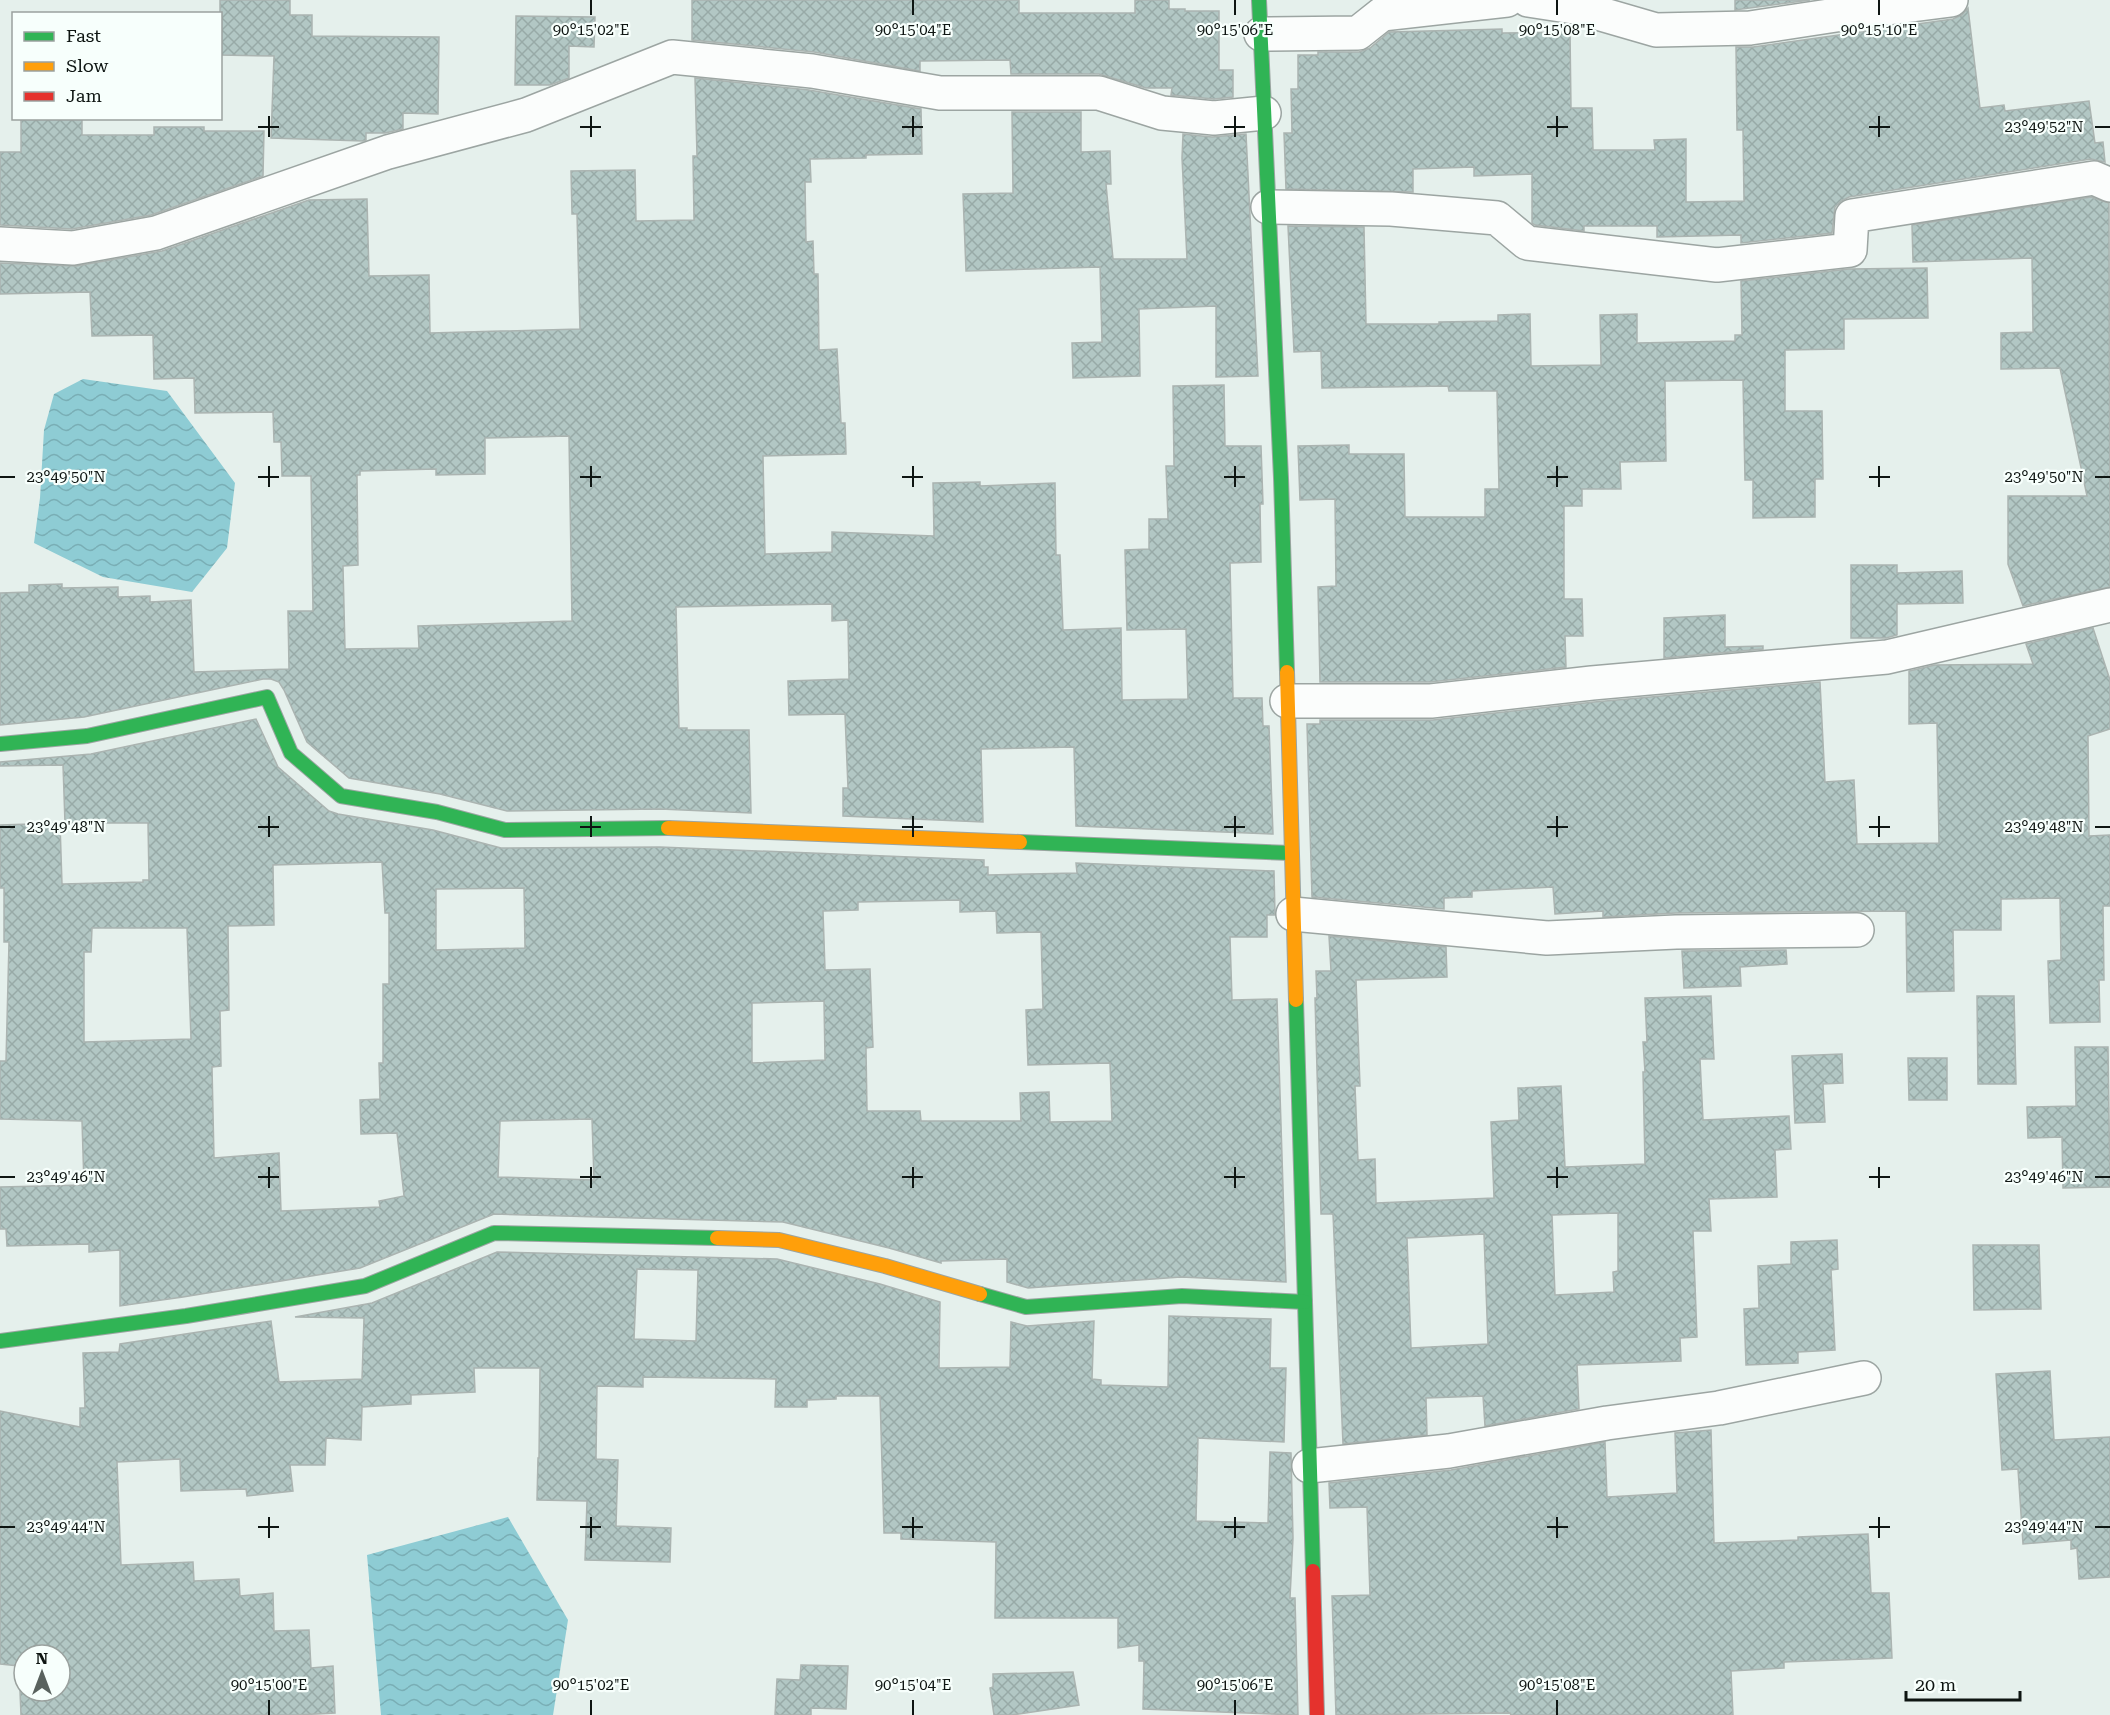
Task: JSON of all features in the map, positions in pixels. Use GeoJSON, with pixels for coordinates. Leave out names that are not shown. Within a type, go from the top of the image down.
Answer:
{"type":"FeatureCollection","features":[{"type":"Feature","properties":{"kind":"street"},"geometry":{"type":"LineString","coordinates":[[1259,0],[1281,478],[1317,1715]]}},
{"type":"Feature","properties":{"kind":"street"},"geometry":{"type":"LineString","coordinates":[[1261,34],[1358,33],[1382,14],[1507,0]]}},
{"type":"Feature","properties":{"kind":"street"},"geometry":{"type":"LineString","coordinates":[[1528,0],[1580,8],[1656,30],[1750,28],[1950,0]]}},
{"type":"Feature","properties":{"kind":"street"},"geometry":{"type":"LineString","coordinates":[[0,244],[73,248],[156,233],[387,152],[526,115],[672,57],[813,71],[940,93],[1100,93],[1162,113],[1214,118],[1264,113]]}},
{"type":"Feature","properties":{"kind":"street"},"geometry":{"type":"LineString","coordinates":[[1268,207],[1391,209],[1497,218],[1527,243],[1717,265],[1850,250],[1852,216],[2094,178],[2110,185]]}},
{"type":"Feature","properties":{"kind":"street"},"geometry":{"type":"LineString","coordinates":[[1287,701],[1431,701],[1592,683],[1887,657],[2110,605]]}},
{"type":"Feature","properties":{"kind":"street"},"geometry":{"type":"LineString","coordinates":[[0,744],[87,736],[267,697],[291,753],[340,796],[437,812],[505,830],[660,828],[1291,853]]}},
{"type":"Feature","properties":{"kind":"street"},"geometry":{"type":"LineString","coordinates":[[1293,914],[1546,938],[1676,932],[1857,930]]}},
{"type":"Feature","properties":{"kind":"street"},"geometry":{"type":"LineString","coordinates":[[0,1341],[186,1316],[365,1286],[494,1233],[779,1240],[885,1266],[1026,1306],[1182,1296],[1305,1302]]}},
{"type":"Feature","properties":{"kind":"street"},"geometry":{"type":"LineString","coordinates":[[1309,1466],[1449,1451],[1607,1423],[1719,1408],[1864,1378]]}},
{"type":"Feature","properties":{"kind":"water"},"geometry":{"type":"Polygon","coordinates":[[[83,379],[167,391],[235,483],[227,548],[192,592],[103,577],[34,543],[40,498],[44,430],[54,394],[83,379]]]}},
{"type":"Feature","properties":{"kind":"water"},"geometry":{"type":"Polygon","coordinates":[[[508,1517],[568,1620],[553,1715],[381,1715],[367,1555],[508,1517]]]}},
{"type":"Feature","properties":{"kind":"building"},"geometry":{"type":"Polygon","coordinates":[[[220,0],[290,0],[290,15],[312,15],[312,36],[439,37],[438,114],[403,113],[403,129],[385,133],[366,133],[366,140],[363,141],[271,138],[274,56],[222,55],[222,12],[220,12],[220,0]]]}},
{"type":"Feature","properties":{"kind":"building"},"geometry":{"type":"Polygon","coordinates":[[[692,0],[1019,0],[1019,13],[1135,13],[1135,0],[1169,0],[1169,9],[1219,11],[1219,70],[1233,70],[1233,97],[1214,99],[1171,95],[1172,88],[1146,88],[1099,74],[1011,74],[1010,60],[920,61],[920,71],[814,52],[692,40],[692,0]]]}},
{"type":"Feature","properties":{"kind":"building"},"geometry":{"type":"Polygon","coordinates":[[[1735,0],[1810,0],[1735,10],[1735,0]]]}},
{"type":"Feature","properties":{"kind":"building"},"geometry":{"type":"Polygon","coordinates":[[[1968,8],[1980,108],[2004,105],[2005,111],[2089,101],[2095,143],[2103,142],[2105,162],[2091,159],[1849,197],[1835,207],[1832,233],[1741,243],[1741,235],[1657,237],[1657,226],[1584,226],[1584,231],[1535,225],[1532,223],[1532,174],[1474,176],[1474,167],[1413,169],[1413,192],[1286,189],[1284,133],[1292,133],[1291,89],[1298,89],[1298,55],[1318,55],[1318,52],[1359,52],[1370,48],[1389,32],[1502,29],[1502,33],[1570,32],[1571,108],[1592,108],[1593,150],[1655,150],[1654,140],[1686,139],[1686,202],[1744,201],[1743,130],[1737,130],[1736,47],[1753,47],[1953,19],[1962,15],[1968,8]]]}},
{"type":"Feature","properties":{"kind":"building"},"geometry":{"type":"Polygon","coordinates":[[[516,16],[595,17],[594,47],[569,46],[569,78],[550,85],[515,85],[516,16]]]}},
{"type":"Feature","properties":{"kind":"building"},"geometry":{"type":"Polygon","coordinates":[[[695,78],[809,90],[921,109],[922,154],[810,159],[811,182],[805,182],[806,242],[813,241],[814,274],[818,274],[819,350],[837,349],[841,423],[845,423],[846,454],[763,456],[765,554],[832,552],[832,532],[934,536],[933,483],[980,482],[980,486],[1055,483],[1056,555],[1060,555],[1063,630],[1121,628],[1122,700],[1188,699],[1186,629],[1127,630],[1125,550],[1149,549],[1149,519],[1168,519],[1166,466],[1174,466],[1173,386],[1224,385],[1225,446],[1261,446],[1263,504],[1260,504],[1261,562],[1230,563],[1233,698],[1262,698],[1263,726],[1269,726],[1273,834],[1076,826],[1074,747],[981,749],[983,822],[843,816],[843,788],[848,788],[845,714],[789,715],[788,681],[849,679],[848,620],[832,621],[832,604],[676,607],[679,728],[749,730],[751,813],[660,809],[507,811],[440,794],[349,778],[307,742],[284,690],[279,682],[271,679],[84,717],[0,725],[0,593],[29,592],[29,585],[62,584],[62,588],[118,587],[118,597],[150,596],[150,602],[191,600],[194,672],[289,669],[288,611],[313,611],[311,476],[282,476],[281,442],[274,442],[273,412],[195,413],[194,378],[154,379],[153,335],[92,336],[90,292],[0,294],[0,263],[76,266],[162,251],[309,200],[367,199],[369,276],[429,275],[430,333],[580,329],[577,214],[572,214],[571,171],[635,170],[636,221],[694,220],[693,156],[697,156],[695,78]],[[569,436],[485,438],[485,474],[436,475],[436,469],[360,471],[360,475],[357,475],[358,565],[343,566],[345,649],[419,648],[418,626],[572,621],[569,436]]]}},
{"type":"Feature","properties":{"kind":"building"},"geometry":{"type":"Polygon","coordinates":[[[1012,112],[1081,112],[1081,152],[1110,151],[1111,184],[1106,184],[1113,259],[1187,259],[1183,134],[1212,137],[1246,134],[1258,376],[1216,377],[1216,306],[1139,309],[1140,376],[1073,378],[1072,343],[1102,342],[1100,267],[966,271],[963,194],[1013,193],[1012,112]]]}},
{"type":"Feature","properties":{"kind":"building"},"geometry":{"type":"Polygon","coordinates":[[[21,120],[82,120],[82,135],[154,135],[154,127],[204,127],[204,131],[264,131],[263,176],[151,215],[72,229],[0,225],[0,152],[21,152],[21,120]]]}},
{"type":"Feature","properties":{"kind":"building"},"geometry":{"type":"Polygon","coordinates":[[[2091,197],[2109,203],[2110,587],[2023,606],[2008,564],[2008,496],[2087,496],[2060,368],[2001,369],[2001,333],[2033,332],[2032,258],[1913,262],[1912,225],[2091,197]]]}},
{"type":"Feature","properties":{"kind":"building"},"geometry":{"type":"Polygon","coordinates":[[[1288,226],[1364,227],[1366,324],[1498,321],[1498,315],[1530,314],[1531,366],[1601,365],[1600,315],[1637,314],[1637,343],[1735,341],[1735,335],[1742,335],[1741,281],[1849,269],[1927,268],[1928,318],[1844,319],[1844,349],[1785,350],[1785,411],[1822,411],[1823,479],[1815,479],[1815,517],[1753,518],[1753,480],[1745,480],[1743,380],[1665,381],[1666,461],[1620,462],[1621,489],[1582,489],[1582,506],[1564,506],[1564,599],[1582,599],[1583,636],[1565,636],[1566,667],[1430,682],[1320,682],[1318,587],[1336,586],[1335,499],[1300,500],[1298,446],[1349,445],[1349,454],[1404,454],[1405,517],[1485,517],[1485,489],[1499,489],[1497,391],[1449,391],[1448,386],[1322,388],[1321,351],[1294,352],[1288,226]]]}},
{"type":"Feature","properties":{"kind":"building"},"geometry":{"type":"Polygon","coordinates":[[[1851,565],[1897,565],[1897,573],[1962,571],[1963,603],[1897,604],[1897,635],[1886,638],[1851,638],[1851,565]]]}},
{"type":"Feature","properties":{"kind":"building"},"geometry":{"type":"Polygon","coordinates":[[[1725,615],[1725,647],[1763,646],[1763,649],[1664,658],[1664,618],[1725,615]]]}},
{"type":"Feature","properties":{"kind":"building"},"geometry":{"type":"Polygon","coordinates":[[[2093,628],[2110,680],[2110,729],[2088,736],[2089,836],[2110,835],[2110,906],[2103,906],[2104,980],[2099,980],[2100,1022],[2050,1023],[2048,961],[2061,960],[2060,898],[2001,899],[2001,930],[1953,930],[1954,991],[1907,992],[1906,911],[1676,913],[1603,917],[1603,911],[1555,914],[1553,887],[1472,891],[1472,897],[1444,898],[1444,909],[1312,897],[1307,724],[1320,724],[1320,720],[1433,720],[1594,702],[1820,682],[1825,782],[1854,780],[1857,844],[1939,843],[1937,723],[1909,724],[1909,671],[1935,665],[2033,664],[2026,644],[2093,628]]]}},
{"type":"Feature","properties":{"kind":"building"},"geometry":{"type":"Polygon","coordinates":[[[256,719],[278,767],[329,811],[433,830],[501,848],[660,847],[984,860],[984,867],[988,867],[988,875],[1077,873],[1076,863],[1274,871],[1275,915],[1267,915],[1267,937],[1230,937],[1232,1000],[1277,999],[1286,1282],[1181,1277],[1028,1288],[1007,1282],[1007,1259],[941,1261],[941,1263],[783,1222],[494,1214],[360,1268],[120,1306],[120,1250],[89,1252],[89,1244],[7,1246],[6,1229],[0,1229],[0,1187],[84,1185],[82,1121],[0,1119],[0,1061],[6,1061],[9,942],[4,942],[4,888],[0,888],[0,825],[60,823],[62,884],[149,880],[148,823],[65,823],[63,765],[0,766],[0,762],[91,754],[256,719]],[[382,862],[273,865],[274,925],[228,926],[229,1010],[220,1011],[221,1066],[212,1067],[214,1158],[279,1153],[281,1211],[380,1207],[379,1201],[404,1196],[397,1133],[361,1134],[360,1100],[380,1099],[379,1063],[383,1063],[383,984],[389,984],[389,913],[385,913],[382,862]],[[524,888],[436,889],[436,950],[525,948],[524,888]],[[960,900],[858,902],[858,910],[823,911],[825,970],[870,969],[873,1047],[866,1048],[867,1111],[920,1111],[921,1121],[1021,1121],[1020,1093],[1049,1092],[1050,1122],[1112,1121],[1110,1063],[1028,1065],[1026,1010],[1043,1009],[1041,932],[997,933],[996,911],[960,912],[960,900]],[[92,928],[91,952],[84,952],[84,1042],[191,1039],[187,928],[92,928]],[[824,1001],[752,1003],[752,1063],[825,1060],[824,1001]],[[592,1119],[500,1121],[498,1177],[594,1180],[592,1119]]]}},
{"type":"Feature","properties":{"kind":"building"},"geometry":{"type":"Polygon","coordinates":[[[1329,936],[1446,947],[1447,977],[1356,980],[1360,1086],[1355,1086],[1358,1160],[1375,1159],[1376,1203],[1494,1198],[1491,1122],[1519,1120],[1518,1088],[1561,1086],[1565,1167],[1645,1164],[1643,1042],[1647,1042],[1645,998],[1711,996],[1714,1059],[1700,1059],[1703,1120],[1789,1116],[1791,1149],[1775,1150],[1777,1197],[1709,1199],[1711,1231],[1693,1231],[1697,1337],[1680,1338],[1681,1361],[1577,1365],[1579,1409],[1485,1426],[1483,1396],[1426,1398],[1427,1435],[1343,1444],[1333,1214],[1321,1214],[1315,998],[1317,998],[1316,971],[1331,971],[1329,936]],[[1618,1213],[1552,1215],[1555,1295],[1614,1292],[1613,1272],[1618,1271],[1618,1213]],[[1484,1234],[1407,1238],[1411,1348],[1488,1344],[1484,1234]]]}},
{"type":"Feature","properties":{"kind":"building"},"geometry":{"type":"Polygon","coordinates":[[[1786,950],[1787,964],[1740,967],[1741,986],[1684,988],[1682,951],[1786,950]]]}},
{"type":"Feature","properties":{"kind":"building"},"geometry":{"type":"Polygon","coordinates":[[[1977,996],[2014,996],[2016,1084],[1978,1084],[1977,996]]]}},
{"type":"Feature","properties":{"kind":"building"},"geometry":{"type":"Polygon","coordinates":[[[2075,1047],[2108,1047],[2110,1187],[2063,1188],[2062,1137],[2028,1138],[2027,1107],[2076,1106],[2075,1047]]]}},
{"type":"Feature","properties":{"kind":"building"},"geometry":{"type":"Polygon","coordinates":[[[1842,1054],[1843,1083],[1823,1084],[1825,1122],[1795,1123],[1792,1056],[1842,1054]]]}},
{"type":"Feature","properties":{"kind":"building"},"geometry":{"type":"Polygon","coordinates":[[[1908,1058],[1947,1058],[1947,1100],[1909,1100],[1908,1058]]]}},
{"type":"Feature","properties":{"kind":"building"},"geometry":{"type":"Polygon","coordinates":[[[1837,1240],[1838,1269],[1831,1270],[1835,1350],[1798,1352],[1798,1363],[1746,1365],[1744,1309],[1759,1308],[1758,1266],[1791,1264],[1791,1242],[1837,1240]]]}},
{"type":"Feature","properties":{"kind":"building"},"geometry":{"type":"Polygon","coordinates":[[[1973,1245],[2039,1245],[2041,1309],[1974,1310],[1973,1245]]]}},
{"type":"Feature","properties":{"kind":"building"},"geometry":{"type":"Polygon","coordinates":[[[497,1252],[777,1259],[880,1284],[940,1302],[939,1368],[1010,1367],[1011,1322],[1027,1326],[1094,1321],[1092,1379],[1101,1380],[1101,1385],[1168,1387],[1169,1316],[1271,1319],[1270,1368],[1286,1368],[1284,1442],[1198,1438],[1196,1521],[1268,1523],[1270,1452],[1291,1453],[1293,1538],[1290,1598],[1295,1598],[1298,1715],[1143,1709],[1144,1661],[1139,1661],[1139,1645],[1118,1648],[1118,1618],[995,1618],[996,1542],[901,1539],[901,1533],[884,1533],[880,1396],[836,1396],[836,1399],[807,1400],[807,1407],[775,1407],[776,1379],[643,1377],[643,1387],[597,1386],[596,1459],[618,1460],[616,1526],[671,1528],[670,1562],[585,1560],[587,1501],[537,1500],[540,1368],[474,1368],[475,1392],[411,1395],[411,1404],[362,1407],[361,1440],[326,1438],[325,1465],[290,1465],[293,1491],[247,1496],[246,1489],[181,1491],[180,1459],[117,1462],[121,1565],[193,1562],[194,1581],[239,1579],[240,1596],[273,1593],[274,1631],[309,1630],[311,1668],[333,1666],[335,1713],[21,1715],[21,1703],[72,1703],[72,1643],[12,1643],[12,1665],[0,1664],[0,1411],[80,1427],[80,1408],[85,1408],[83,1353],[119,1352],[120,1344],[271,1321],[279,1382],[362,1379],[364,1318],[295,1317],[372,1303],[497,1252]],[[637,1269],[634,1339],[696,1341],[698,1270],[637,1269]]]}},
{"type":"Feature","properties":{"kind":"building"},"geometry":{"type":"Polygon","coordinates":[[[2050,1371],[2054,1440],[2110,1437],[2110,1577],[2079,1579],[2077,1548],[2071,1549],[2071,1540],[2023,1544],[2018,1469],[2002,1470],[1996,1374],[2050,1371]]]}},
{"type":"Feature","properties":{"kind":"building"},"geometry":{"type":"Polygon","coordinates":[[[1711,1430],[1714,1543],[1798,1540],[1798,1537],[1868,1534],[1871,1593],[1889,1593],[1892,1658],[1784,1662],[1784,1668],[1731,1671],[1733,1715],[1511,1715],[1510,1713],[1336,1715],[1332,1596],[1370,1595],[1367,1507],[1330,1508],[1329,1483],[1451,1470],[1605,1442],[1607,1497],[1677,1493],[1675,1433],[1711,1430]]]}},
{"type":"Feature","properties":{"kind":"building"},"geometry":{"type":"Polygon","coordinates":[[[801,1665],[848,1666],[846,1709],[811,1708],[811,1715],[775,1715],[777,1679],[800,1680],[801,1665]]]}},
{"type":"Feature","properties":{"kind":"building"},"geometry":{"type":"Polygon","coordinates":[[[1073,1672],[1079,1705],[1012,1715],[994,1715],[990,1688],[993,1687],[993,1674],[1073,1672]]]}},
{"type":"Feature","properties":{"kind":"traffic: fast"},"geometry":{"type":"LineString","coordinates":[[1259,0],[1281,478],[1287,672]]}},
{"type":"Feature","properties":{"kind":"traffic: fast"},"geometry":{"type":"LineString","coordinates":[[0,744],[87,736],[267,697],[291,753],[341,796],[437,812],[505,830],[668,828]]}},
{"type":"Feature","properties":{"kind":"traffic: fast"},"geometry":{"type":"LineString","coordinates":[[1020,842],[1291,853]]}},
{"type":"Feature","properties":{"kind":"traffic: fast"},"geometry":{"type":"LineString","coordinates":[[1296,1000],[1313,1571]]}},
{"type":"Feature","properties":{"kind":"traffic: fast"},"geometry":{"type":"LineString","coordinates":[[0,1341],[186,1316],[365,1286],[494,1233],[717,1238]]}},
{"type":"Feature","properties":{"kind":"traffic: fast"},"geometry":{"type":"LineString","coordinates":[[980,1294],[1026,1307],[1182,1296],[1305,1302]]}},
{"type":"Feature","properties":{"kind":"traffic: slow"},"geometry":{"type":"LineString","coordinates":[[1287,672],[1296,1000]]}},
{"type":"Feature","properties":{"kind":"traffic: slow"},"geometry":{"type":"LineString","coordinates":[[668,828],[1020,842]]}},
{"type":"Feature","properties":{"kind":"traffic: slow"},"geometry":{"type":"LineString","coordinates":[[717,1238],[779,1240],[885,1266],[980,1294]]}},
{"type":"Feature","properties":{"kind":"traffic: jam"},"geometry":{"type":"LineString","coordinates":[[1313,1571],[1317,1715]]}}]}
